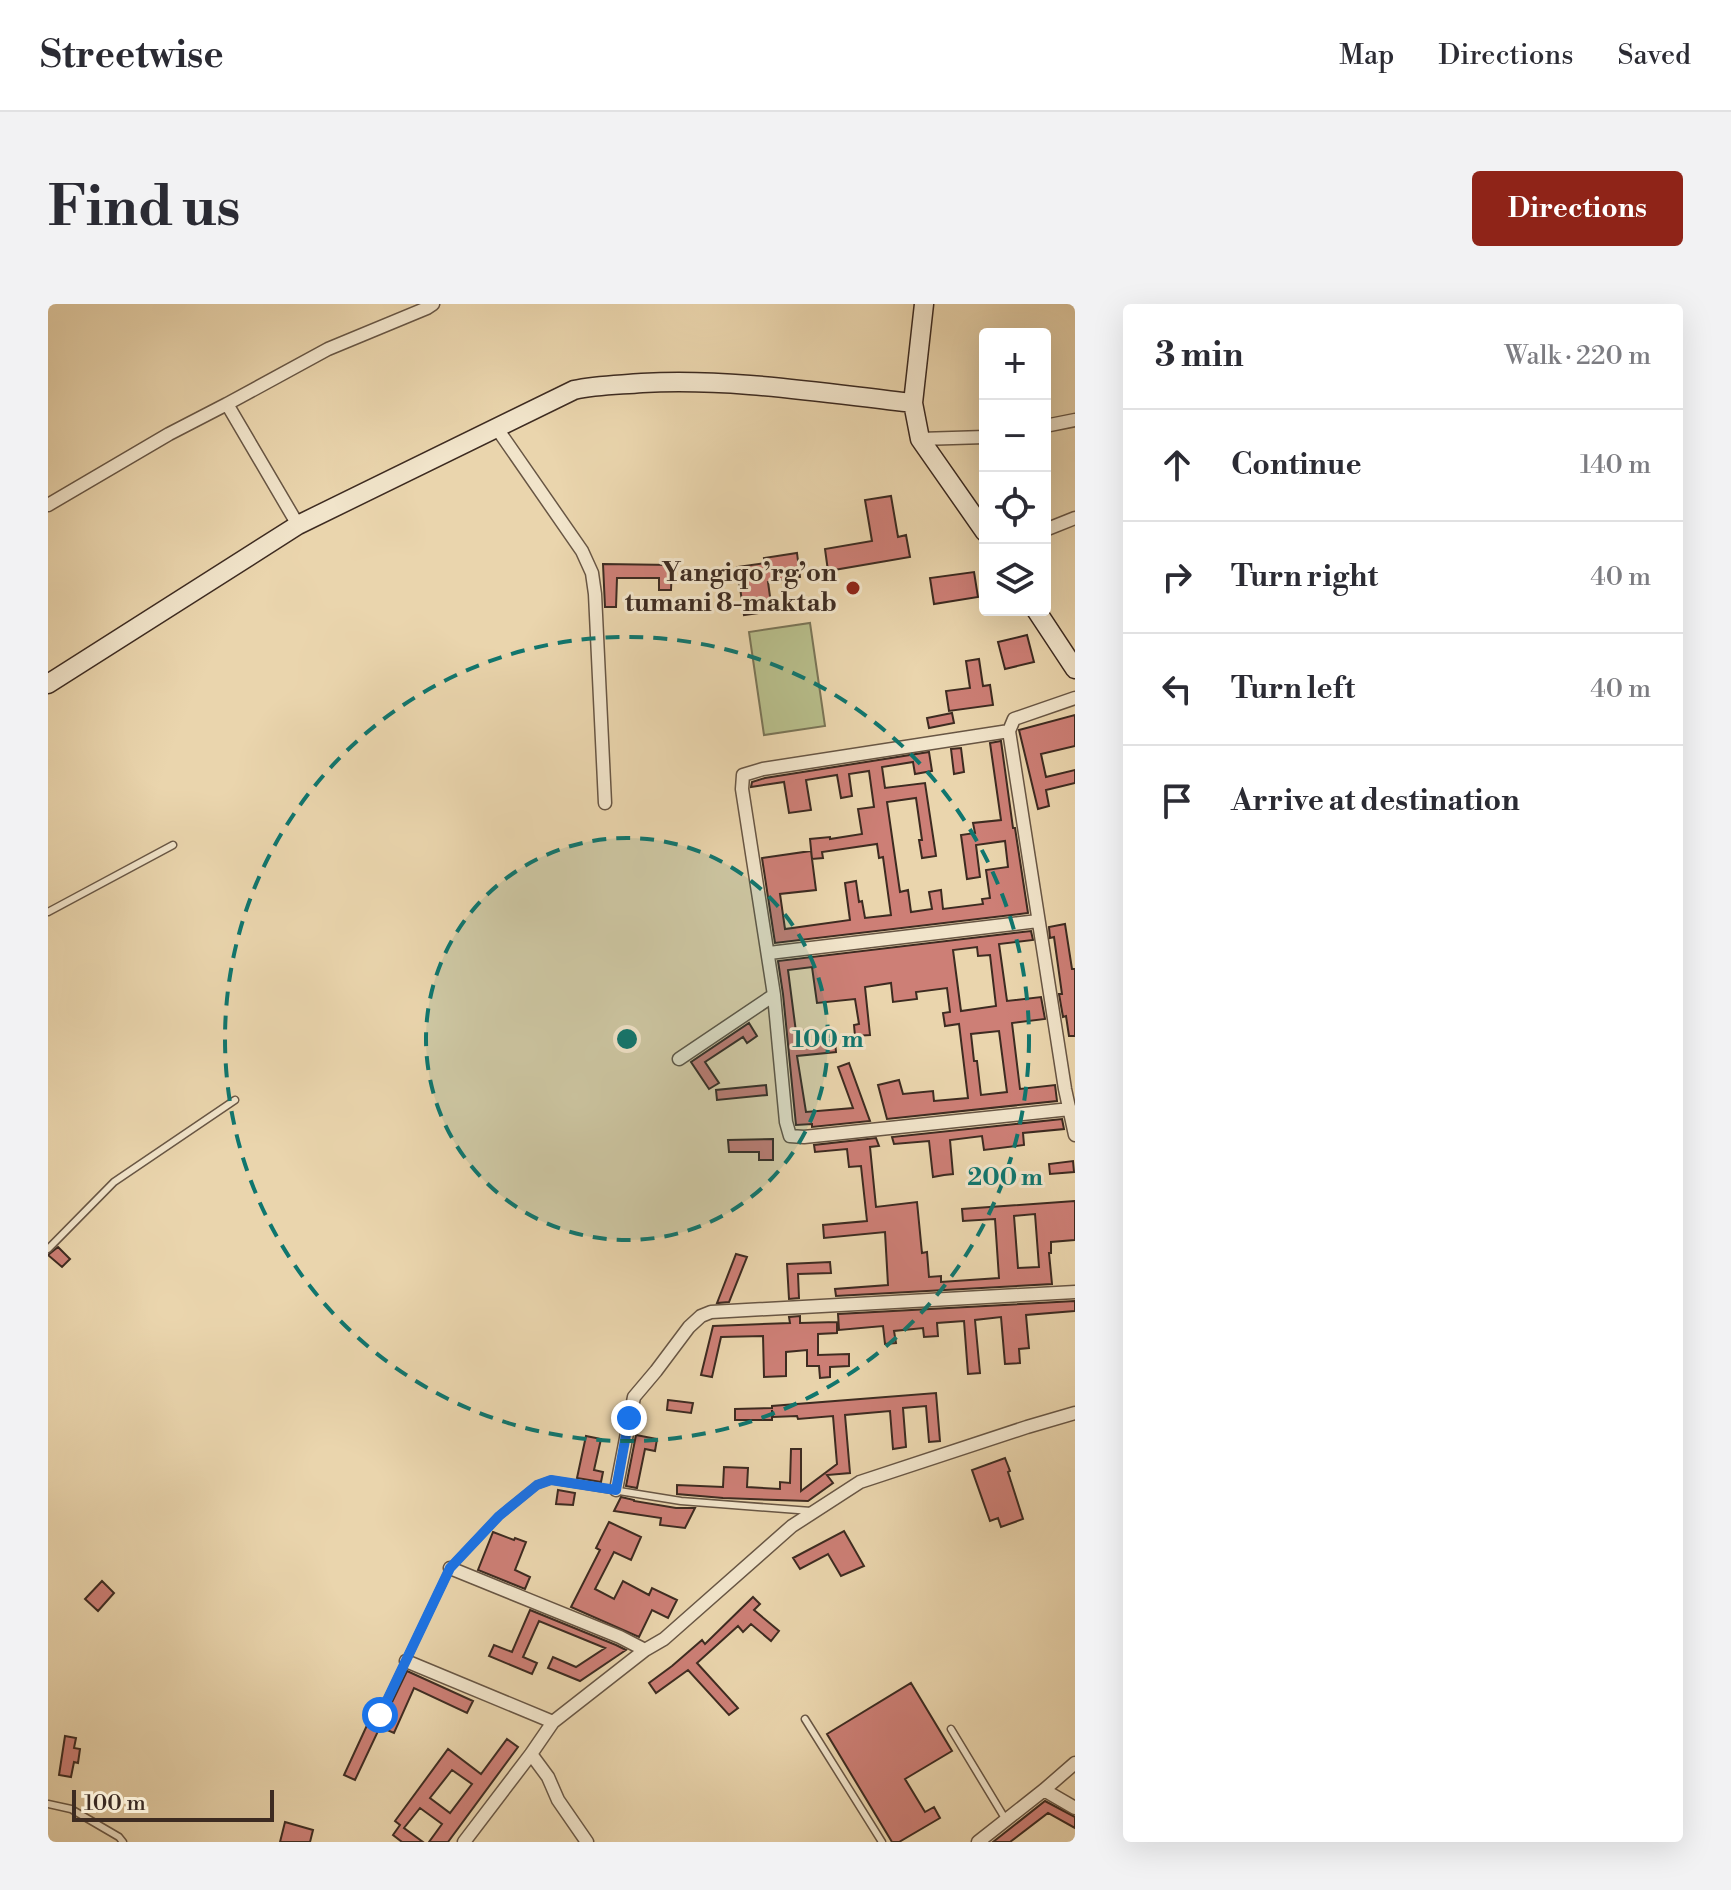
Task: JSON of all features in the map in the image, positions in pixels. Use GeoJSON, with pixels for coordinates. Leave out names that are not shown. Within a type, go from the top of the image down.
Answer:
{"type":"FeatureCollection","features":[{"type":"Feature","properties":{"kind":"street"},"geometry":{"type":"LineString","coordinates":[[48,505],[169,434],[328,349],[433,304]]}},
{"type":"Feature","properties":{"kind":"street"},"geometry":{"type":"LineString","coordinates":[[924,304],[913,403],[920,439],[979,523]]}},
{"type":"Feature","properties":{"kind":"street"},"geometry":{"type":"LineString","coordinates":[[48,684],[298,525],[574,390],[605,385],[725,382],[913,403]]}},
{"type":"Feature","properties":{"kind":"street"},"geometry":{"type":"LineString","coordinates":[[227,404],[298,525]]}},
{"type":"Feature","properties":{"kind":"street"},"geometry":{"type":"LineString","coordinates":[[1051,425],[1075,420]]}},
{"type":"Feature","properties":{"kind":"street"},"geometry":{"type":"LineString","coordinates":[[496,427],[582,551],[592,573],[605,803]]}},
{"type":"Feature","properties":{"kind":"street"},"geometry":{"type":"LineString","coordinates":[[920,439],[979,437]]}},
{"type":"Feature","properties":{"kind":"street"},"geometry":{"type":"LineString","coordinates":[[1051,528],[1075,518]]}},
{"type":"Feature","properties":{"kind":"street"},"geometry":{"type":"LineString","coordinates":[[1040,616],[1075,669]]}},
{"type":"Feature","properties":{"kind":"street"},"geometry":{"type":"LineString","coordinates":[[1075,698],[1014,719],[1009,731],[1038,921],[1070,1088],[1075,1135]]}},
{"type":"Feature","properties":{"kind":"street"},"geometry":{"type":"LineString","coordinates":[[1009,731],[757,770],[743,775],[742,789],[769,953],[786,1122],[788,1133],[794,1137],[1070,1109]]}},
{"type":"Feature","properties":{"kind":"street"},"geometry":{"type":"LineString","coordinates":[[769,953],[1038,921]]}},
{"type":"Feature","properties":{"kind":"street"},"geometry":{"type":"LineString","coordinates":[[679,1059],[774,995]]}},
{"type":"Feature","properties":{"kind":"street"},"geometry":{"type":"LineString","coordinates":[[616,1490],[634,1397],[701,1316],[711,1312],[1075,1292]]}},
{"type":"Feature","properties":{"kind":"street"},"geometry":{"type":"LineString","coordinates":[[464,1842],[553,1722],[645,1650],[664,1639],[792,1526],[860,1482],[1075,1413]]}},
{"type":"Feature","properties":{"kind":"street"},"geometry":{"type":"LineString","coordinates":[[450,1568],[645,1650]]}},
{"type":"Feature","properties":{"kind":"street"},"geometry":{"type":"LineString","coordinates":[[406,1661],[553,1722]]}},
{"type":"Feature","properties":{"kind":"street"},"geometry":{"type":"LineString","coordinates":[[531,1754],[587,1842]]}},
{"type":"Feature","properties":{"kind":"street"},"geometry":{"type":"LineString","coordinates":[[978,1842],[1075,1763]]}},
{"type":"Feature","properties":{"kind":"street"},"geometry":{"type":"LineString","coordinates":[[1044,1790],[1075,1808]]}},
{"type":"Feature","properties":{"kind":"lane"},"geometry":{"type":"LineString","coordinates":[[48,912],[173,845]]}},
{"type":"Feature","properties":{"kind":"lane"},"geometry":{"type":"LineString","coordinates":[[48,1249],[114,1182],[235,1100]]}},
{"type":"Feature","properties":{"kind":"lane"},"geometry":{"type":"LineString","coordinates":[[380,1715],[450,1568],[499,1516],[537,1485],[551,1480],[681,1501],[815,1512]]}},
{"type":"Feature","properties":{"kind":"lane"},"geometry":{"type":"LineString","coordinates":[[805,1719],[882,1842]]}},
{"type":"Feature","properties":{"kind":"lane"},"geometry":{"type":"LineString","coordinates":[[951,1729],[1006,1820]]}},
{"type":"Feature","properties":{"kind":"lane"},"geometry":{"type":"LineString","coordinates":[[48,1804],[71,1809],[123,1842]]}},
{"type":"Feature","properties":{"kind":"green space"},"geometry":{"type":"Polygon","coordinates":[[[810,623],[825,726],[764,735],[749,632],[810,623]]]}},
{"type":"Feature","properties":{"kind":"building"},"geometry":{"type":"Polygon","coordinates":[[[891,496],[898,537],[906,535],[910,557],[828,571],[825,549],[872,541],[865,500],[891,496]]]}},
{"type":"Feature","properties":{"kind":"building"},"geometry":{"type":"Polygon","coordinates":[[[797,553],[800,577],[768,582],[772,611],[744,615],[737,567],[765,563],[764,558],[797,553]]]}},
{"type":"Feature","properties":{"kind":"building"},"geometry":{"type":"Polygon","coordinates":[[[603,564],[672,565],[671,590],[659,590],[659,578],[617,578],[616,607],[605,607],[603,564]]]}},
{"type":"Feature","properties":{"kind":"building"},"geometry":{"type":"Polygon","coordinates":[[[974,572],[978,597],[934,604],[930,578],[974,572]]]}},
{"type":"Feature","properties":{"kind":"building"},"geometry":{"type":"Polygon","coordinates":[[[1027,635],[1034,662],[1005,669],[998,642],[1027,635]]]}},
{"type":"Feature","properties":{"kind":"building"},"geometry":{"type":"Polygon","coordinates":[[[979,659],[983,686],[990,685],[993,705],[949,711],[946,691],[970,688],[966,661],[979,659]]]}},
{"type":"Feature","properties":{"kind":"building"},"geometry":{"type":"Polygon","coordinates":[[[952,713],[954,723],[929,728],[927,718],[952,713]]]}},
{"type":"Feature","properties":{"kind":"building"},"geometry":{"type":"Polygon","coordinates":[[[1075,715],[1075,746],[1041,754],[1046,777],[1075,770],[1075,783],[1046,790],[1049,806],[1038,809],[1019,730],[1075,715]]]}},
{"type":"Feature","properties":{"kind":"building"},"geometry":{"type":"Polygon","coordinates":[[[1001,741],[1028,913],[775,943],[762,858],[811,851],[812,858],[810,839],[862,834],[858,809],[874,807],[869,771],[849,774],[852,796],[841,798],[837,775],[806,780],[811,810],[789,813],[784,782],[751,787],[752,782],[929,752],[932,771],[915,774],[913,762],[882,767],[885,788],[925,783],[936,856],[922,858],[916,798],[887,802],[900,892],[908,890],[911,912],[932,909],[929,892],[941,890],[943,909],[983,904],[982,899],[990,898],[986,870],[1008,867],[1005,841],[976,845],[980,877],[967,879],[961,835],[975,833],[973,823],[1001,820],[990,743],[1001,741]],[[877,844],[822,852],[823,858],[812,859],[816,890],[780,894],[785,929],[850,920],[845,883],[856,881],[865,918],[891,915],[883,857],[879,858],[877,844]]]}},
{"type":"Feature","properties":{"kind":"building"},"geometry":{"type":"Polygon","coordinates":[[[961,748],[964,772],[954,774],[951,749],[961,748]]]}},
{"type":"Feature","properties":{"kind":"building"},"geometry":{"type":"Polygon","coordinates":[[[1065,924],[1072,969],[1075,969],[1075,1036],[1069,1036],[1066,1016],[1063,1017],[1054,937],[1050,938],[1049,927],[1065,924]]]}},
{"type":"Feature","properties":{"kind":"building"},"geometry":{"type":"Polygon","coordinates":[[[1031,931],[1033,940],[999,944],[1007,1001],[1041,997],[1045,1019],[1012,1023],[1020,1089],[1055,1085],[1057,1101],[887,1119],[878,1085],[899,1080],[903,1094],[933,1091],[934,1101],[968,1098],[959,1024],[945,1026],[943,1013],[950,1012],[947,988],[916,992],[917,999],[893,1002],[891,983],[865,987],[870,1035],[855,1036],[854,1025],[859,1024],[855,999],[817,1003],[812,967],[788,970],[796,1032],[803,1031],[805,1045],[835,1041],[836,1052],[797,1056],[806,1112],[853,1108],[838,1067],[849,1063],[870,1121],[812,1127],[812,1124],[796,1125],[778,961],[1031,931]],[[977,947],[953,950],[961,1011],[996,1006],[990,955],[978,956],[977,947]],[[999,1031],[971,1034],[981,1095],[1007,1092],[999,1031]]]}},
{"type":"Feature","properties":{"kind":"building"},"geometry":{"type":"Polygon","coordinates":[[[749,1023],[757,1036],[747,1043],[743,1037],[705,1062],[719,1083],[709,1089],[691,1062],[749,1023]]]}},
{"type":"Feature","properties":{"kind":"building"},"geometry":{"type":"Polygon","coordinates":[[[766,1085],[767,1095],[717,1100],[716,1090],[766,1085]]]}},
{"type":"Feature","properties":{"kind":"building"},"geometry":{"type":"Polygon","coordinates":[[[1062,1119],[1064,1129],[1023,1133],[1024,1145],[984,1150],[982,1136],[950,1140],[953,1174],[933,1177],[929,1141],[894,1144],[892,1137],[1062,1119]]]}},
{"type":"Feature","properties":{"kind":"building"},"geometry":{"type":"Polygon","coordinates":[[[876,1138],[879,1146],[870,1147],[876,1207],[917,1202],[922,1253],[927,1252],[929,1277],[941,1276],[941,1282],[999,1278],[995,1219],[963,1221],[962,1209],[1075,1201],[1075,1240],[1051,1242],[1052,1284],[836,1296],[835,1289],[888,1285],[885,1232],[824,1238],[823,1225],[867,1221],[861,1166],[849,1167],[847,1149],[815,1152],[814,1145],[876,1138]],[[1035,1214],[1014,1216],[1018,1268],[1039,1267],[1035,1214]]]}},
{"type":"Feature","properties":{"kind":"building"},"geometry":{"type":"Polygon","coordinates":[[[773,1139],[773,1160],[759,1160],[759,1152],[729,1152],[728,1140],[773,1139]]]}},
{"type":"Feature","properties":{"kind":"building"},"geometry":{"type":"Polygon","coordinates":[[[1073,1161],[1074,1172],[1050,1174],[1049,1164],[1073,1161]]]}},
{"type":"Feature","properties":{"kind":"building"},"geometry":{"type":"Polygon","coordinates":[[[58,1247],[70,1259],[62,1267],[48,1255],[58,1247]]]}},
{"type":"Feature","properties":{"kind":"building"},"geometry":{"type":"Polygon","coordinates":[[[736,1254],[747,1257],[729,1302],[717,1303],[736,1254]]]}},
{"type":"Feature","properties":{"kind":"building"},"geometry":{"type":"Polygon","coordinates":[[[830,1262],[831,1273],[798,1274],[799,1298],[789,1299],[787,1264],[830,1262]]]}},
{"type":"Feature","properties":{"kind":"building"},"geometry":{"type":"Polygon","coordinates":[[[1075,1301],[1075,1311],[1026,1315],[1029,1348],[1019,1349],[1020,1363],[1005,1364],[1001,1317],[975,1320],[980,1373],[968,1374],[964,1321],[937,1323],[938,1336],[924,1337],[923,1328],[894,1331],[896,1343],[885,1344],[883,1326],[839,1330],[838,1314],[1075,1301]]]}},
{"type":"Feature","properties":{"kind":"building"},"geometry":{"type":"Polygon","coordinates":[[[800,1316],[800,1323],[837,1322],[837,1333],[818,1334],[818,1355],[849,1354],[849,1366],[830,1367],[830,1377],[820,1378],[819,1366],[807,1366],[807,1350],[786,1352],[786,1376],[764,1377],[763,1336],[721,1337],[712,1377],[701,1375],[713,1326],[790,1323],[789,1317],[800,1316]]]}},
{"type":"Feature","properties":{"kind":"building"},"geometry":{"type":"Polygon","coordinates":[[[936,1393],[940,1441],[929,1442],[926,1406],[903,1408],[906,1447],[893,1449],[890,1411],[845,1415],[850,1473],[827,1475],[833,1483],[808,1501],[677,1494],[677,1485],[723,1487],[724,1467],[748,1468],[747,1487],[780,1489],[780,1482],[790,1483],[791,1449],[801,1449],[801,1491],[837,1464],[833,1416],[798,1419],[797,1416],[773,1417],[772,1410],[772,1420],[735,1420],[735,1409],[936,1393]]]}},
{"type":"Feature","properties":{"kind":"building"},"geometry":{"type":"Polygon","coordinates":[[[668,1400],[693,1403],[691,1413],[667,1410],[668,1400]]]}},
{"type":"Feature","properties":{"kind":"building"},"geometry":{"type":"Polygon","coordinates":[[[636,1435],[657,1439],[655,1451],[645,1449],[637,1488],[626,1486],[636,1435]]]}},
{"type":"Feature","properties":{"kind":"building"},"geometry":{"type":"Polygon","coordinates":[[[586,1436],[601,1439],[594,1470],[603,1472],[601,1482],[577,1478],[586,1436]]]}},
{"type":"Feature","properties":{"kind":"building"},"geometry":{"type":"Polygon","coordinates":[[[1005,1458],[1023,1519],[1001,1527],[998,1518],[990,1521],[972,1470],[1005,1458]]]}},
{"type":"Feature","properties":{"kind":"building"},"geometry":{"type":"Polygon","coordinates":[[[558,1490],[575,1493],[573,1505],[556,1504],[558,1490]]]}},
{"type":"Feature","properties":{"kind":"building"},"geometry":{"type":"Polygon","coordinates":[[[621,1497],[676,1508],[695,1508],[685,1528],[660,1525],[661,1518],[614,1511],[621,1497]]]}},
{"type":"Feature","properties":{"kind":"building"},"geometry":{"type":"Polygon","coordinates":[[[609,1522],[641,1537],[631,1560],[614,1552],[595,1589],[614,1599],[623,1581],[649,1595],[652,1588],[677,1600],[668,1618],[652,1610],[639,1637],[571,1607],[600,1550],[596,1548],[609,1522]]]}},
{"type":"Feature","properties":{"kind":"building"},"geometry":{"type":"Polygon","coordinates":[[[844,1531],[864,1566],[841,1576],[828,1554],[800,1569],[793,1558],[844,1531]]]}},
{"type":"Feature","properties":{"kind":"building"},"geometry":{"type":"Polygon","coordinates":[[[493,1532],[526,1542],[515,1570],[530,1577],[525,1589],[478,1570],[493,1532]]]}},
{"type":"Feature","properties":{"kind":"building"},"geometry":{"type":"Polygon","coordinates":[[[102,1581],[114,1593],[98,1611],[85,1599],[102,1581]]]}},
{"type":"Feature","properties":{"kind":"building"},"geometry":{"type":"Polygon","coordinates":[[[753,1597],[760,1604],[754,1610],[779,1631],[771,1641],[751,1624],[743,1632],[738,1626],[697,1663],[738,1708],[729,1715],[688,1670],[656,1693],[649,1683],[702,1640],[705,1644],[753,1597]]]}},
{"type":"Feature","properties":{"kind":"building"},"geometry":{"type":"Polygon","coordinates":[[[530,1610],[626,1650],[580,1681],[548,1668],[553,1657],[576,1667],[605,1648],[539,1621],[523,1657],[537,1663],[532,1674],[489,1656],[494,1645],[512,1652],[530,1610]]]}},
{"type":"Feature","properties":{"kind":"building"},"geometry":{"type":"Polygon","coordinates":[[[407,1671],[473,1701],[467,1713],[414,1688],[394,1733],[380,1727],[407,1671]]]}},
{"type":"Feature","properties":{"kind":"building"},"geometry":{"type":"Polygon","coordinates":[[[911,1683],[952,1751],[905,1779],[925,1812],[934,1807],[940,1818],[899,1842],[892,1842],[827,1734],[911,1683]]]}},
{"type":"Feature","properties":{"kind":"building"},"geometry":{"type":"Polygon","coordinates":[[[369,1721],[380,1727],[355,1780],[344,1775],[369,1721]]]}},
{"type":"Feature","properties":{"kind":"building"},"geometry":{"type":"Polygon","coordinates":[[[65,1736],[76,1738],[74,1748],[80,1749],[71,1777],[59,1775],[65,1736]]]}},
{"type":"Feature","properties":{"kind":"building"},"geometry":{"type":"Polygon","coordinates":[[[507,1739],[518,1747],[448,1842],[429,1842],[442,1824],[420,1808],[404,1828],[423,1842],[402,1842],[393,1835],[400,1825],[395,1821],[448,1749],[481,1774],[507,1739]],[[452,1770],[430,1798],[450,1813],[472,1784],[452,1770]]]}},
{"type":"Feature","properties":{"kind":"building"},"geometry":{"type":"Polygon","coordinates":[[[1045,1801],[1075,1817],[1075,1828],[1048,1813],[1010,1842],[993,1842],[1045,1801]]]}},
{"type":"Feature","properties":{"kind":"building"},"geometry":{"type":"Polygon","coordinates":[[[285,1822],[313,1830],[310,1842],[280,1842],[285,1822]]]}},
{"type":"Feature","properties":{"kind":"place","name":"Yangiqo’rg’on tumani 8-maktab"},"geometry":{"type":"Point","coordinates":[853,588]}},
{"type":"Feature","properties":{"kind":"route"},"geometry":{"type":"LineString","coordinates":[[380,1715],[450,1568],[499,1516],[537,1485],[551,1480],[616,1490],[629,1418]]}}]}
